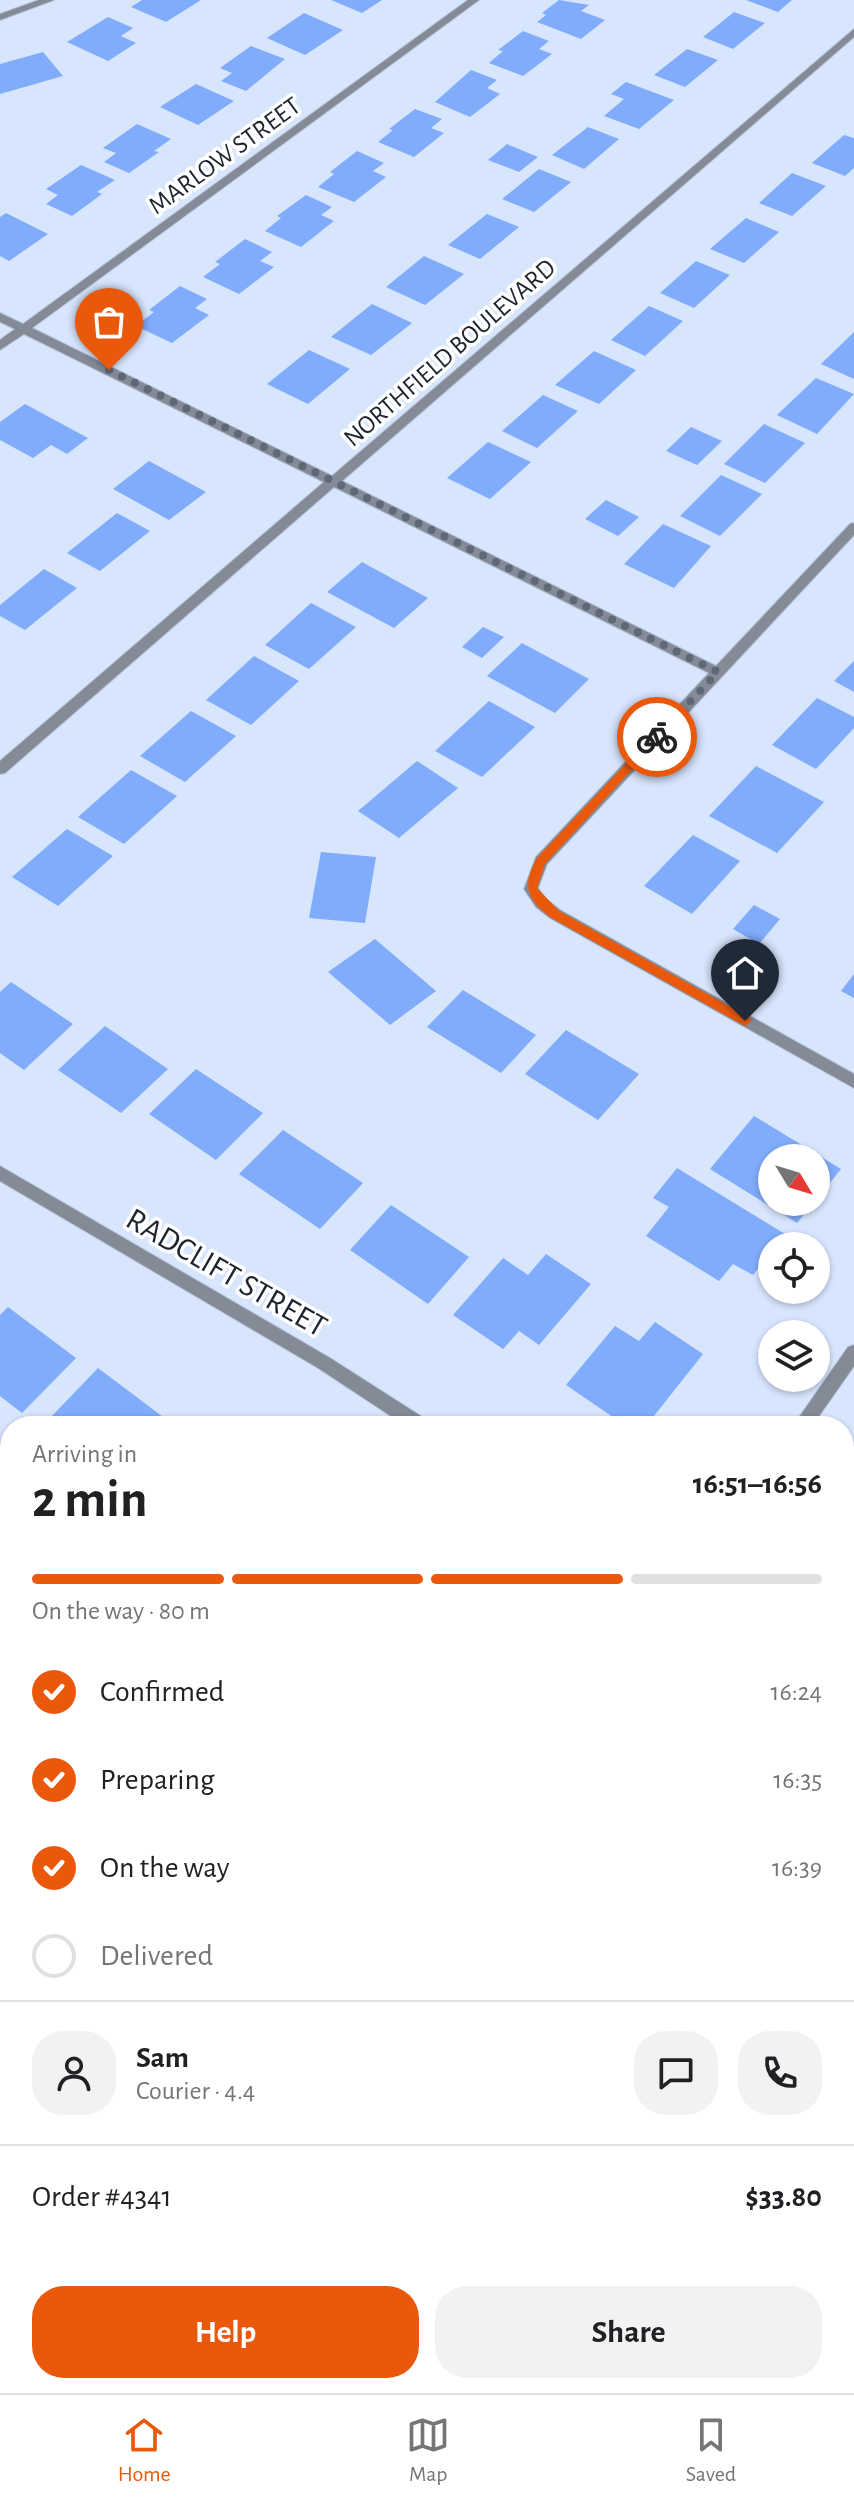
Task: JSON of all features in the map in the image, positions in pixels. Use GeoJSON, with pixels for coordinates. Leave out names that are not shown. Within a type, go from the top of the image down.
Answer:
{"type":"FeatureCollection","features":[{"type":"Feature","properties":{"kind":"street"},"geometry":{"type":"LineString","coordinates":[[0,17],[49,0]]}},
{"type":"Feature","properties":{"kind":"street","name":"MARLOW STREET"},"geometry":{"type":"LineString","coordinates":[[0,346],[474,0]]}},
{"type":"Feature","properties":{"kind":"street","name":"NORTHFIELD BOULEVARD"},"geometry":{"type":"LineString","coordinates":[[0,769],[854,32]]}},
{"type":"Feature","properties":{"kind":"street"},"geometry":{"type":"LineString","coordinates":[[0,317],[718,672]]}},
{"type":"Feature","properties":{"kind":"street"},"geometry":{"type":"LineString","coordinates":[[854,527],[541,861],[533,875],[531,889],[541,903],[555,914],[854,1082]]}},
{"type":"Feature","properties":{"kind":"street","name":"RADCLIFT STREET"},"geometry":{"type":"LineString","coordinates":[[0,1173],[324,1363],[406,1416]]}},
{"type":"Feature","properties":{"kind":"street"},"geometry":{"type":"LineString","coordinates":[[809,1416],[854,1352]]}},
{"type":"Feature","properties":{"kind":"building"},"geometry":{"type":"Polygon","coordinates":[[[142,0],[201,0],[166,22],[131,7],[142,0]]]}},
{"type":"Feature","properties":{"kind":"building"},"geometry":{"type":"Polygon","coordinates":[[[331,0],[382,0],[362,13],[331,0]]]}},
{"type":"Feature","properties":{"kind":"building"},"geometry":{"type":"Polygon","coordinates":[[[559,0],[589,5],[581,11],[605,20],[581,39],[537,22],[546,15],[542,13],[559,0]]]}},
{"type":"Feature","properties":{"kind":"building"},"geometry":{"type":"Polygon","coordinates":[[[746,0],[792,0],[778,12],[746,0]]]}},
{"type":"Feature","properties":{"kind":"building"},"geometry":{"type":"Polygon","coordinates":[[[734,12],[765,23],[733,49],[703,37],[734,12]]]}},
{"type":"Feature","properties":{"kind":"building"},"geometry":{"type":"Polygon","coordinates":[[[304,13],[343,30],[305,55],[267,38],[304,13]]]}},
{"type":"Feature","properties":{"kind":"building"},"geometry":{"type":"Polygon","coordinates":[[[108,17],[133,28],[121,36],[136,43],[108,61],[67,42],[108,17]]]}},
{"type":"Feature","properties":{"kind":"building"},"geometry":{"type":"Polygon","coordinates":[[[523,31],[549,41],[539,49],[552,54],[523,76],[489,63],[503,51],[498,50],[523,31]]]}},
{"type":"Feature","properties":{"kind":"building"},"geometry":{"type":"Polygon","coordinates":[[[251,46],[285,59],[246,91],[221,81],[232,73],[220,68],[251,46]]]}},
{"type":"Feature","properties":{"kind":"building"},"geometry":{"type":"Polygon","coordinates":[[[687,49],[718,60],[685,87],[654,75],[687,49]]]}},
{"type":"Feature","properties":{"kind":"building"},"geometry":{"type":"Polygon","coordinates":[[[43,52],[63,76],[0,94],[0,64],[43,52]]]}},
{"type":"Feature","properties":{"kind":"building"},"geometry":{"type":"Polygon","coordinates":[[[471,70],[497,80],[487,88],[500,94],[470,117],[435,102],[471,70]]]}},
{"type":"Feature","properties":{"kind":"building"},"geometry":{"type":"Polygon","coordinates":[[[626,82],[674,100],[639,129],[604,116],[624,99],[611,94],[626,82]]]}},
{"type":"Feature","properties":{"kind":"building"},"geometry":{"type":"Polygon","coordinates":[[[196,84],[234,101],[198,125],[160,107],[196,84]]]}},
{"type":"Feature","properties":{"kind":"building"},"geometry":{"type":"Polygon","coordinates":[[[415,109],[442,119],[431,128],[444,133],[414,157],[378,142],[393,130],[389,129],[415,109]]]}},
{"type":"Feature","properties":{"kind":"building"},"geometry":{"type":"Polygon","coordinates":[[[137,124],[171,139],[154,151],[159,152],[129,173],[104,162],[116,153],[103,148],[137,124]]]}},
{"type":"Feature","properties":{"kind":"building"},"geometry":{"type":"Polygon","coordinates":[[[588,127],[619,139],[584,169],[552,155],[588,127]]]}},
{"type":"Feature","properties":{"kind":"building"},"geometry":{"type":"Polygon","coordinates":[[[844,135],[854,138],[854,168],[845,176],[812,163],[844,135]]]}},
{"type":"Feature","properties":{"kind":"building"},"geometry":{"type":"Polygon","coordinates":[[[507,144],[538,157],[519,172],[488,160],[507,144]]]}},
{"type":"Feature","properties":{"kind":"building"},"geometry":{"type":"Polygon","coordinates":[[[357,151],[384,163],[373,171],[386,177],[354,202],[318,187],[334,174],[330,172],[357,151]]]}},
{"type":"Feature","properties":{"kind":"building"},"geometry":{"type":"Polygon","coordinates":[[[81,165],[115,180],[72,216],[46,204],[58,195],[46,189],[81,165]]]}},
{"type":"Feature","properties":{"kind":"building"},"geometry":{"type":"Polygon","coordinates":[[[539,169],[571,182],[534,212],[502,199],[539,169]]]}},
{"type":"Feature","properties":{"kind":"building"},"geometry":{"type":"Polygon","coordinates":[[[792,173],[826,186],[792,216],[759,203],[792,173]]]}},
{"type":"Feature","properties":{"kind":"building"},"geometry":{"type":"Polygon","coordinates":[[[306,195],[332,207],[321,215],[334,221],[301,247],[265,231],[281,218],[277,216],[306,195]]]}},
{"type":"Feature","properties":{"kind":"building"},"geometry":{"type":"Polygon","coordinates":[[[6,213],[48,234],[9,261],[0,256],[0,217],[6,213]]]}},
{"type":"Feature","properties":{"kind":"building"},"geometry":{"type":"Polygon","coordinates":[[[487,214],[519,227],[480,259],[448,245],[487,214]]]}},
{"type":"Feature","properties":{"kind":"building"},"geometry":{"type":"Polygon","coordinates":[[[746,218],[779,232],[744,263],[710,249],[746,218]]]}},
{"type":"Feature","properties":{"kind":"building"},"geometry":{"type":"Polygon","coordinates":[[[245,239],[272,252],[260,261],[274,267],[239,294],[203,277],[220,264],[215,262],[245,239]]]}},
{"type":"Feature","properties":{"kind":"building"},"geometry":{"type":"Polygon","coordinates":[[[424,256],[464,274],[425,305],[386,287],[424,256]]]}},
{"type":"Feature","properties":{"kind":"building"},"geometry":{"type":"Polygon","coordinates":[[[696,261],[730,275],[694,308],[660,293],[696,261]]]}},
{"type":"Feature","properties":{"kind":"building"},"geometry":{"type":"Polygon","coordinates":[[[180,286],[207,299],[195,308],[209,315],[172,343],[136,326],[154,312],[149,310],[180,286]]]}},
{"type":"Feature","properties":{"kind":"building"},"geometry":{"type":"Polygon","coordinates":[[[372,304],[412,323],[371,355],[331,337],[372,304]]]}},
{"type":"Feature","properties":{"kind":"building"},"geometry":{"type":"Polygon","coordinates":[[[649,306],[683,321],[645,356],[611,340],[649,306]]]}},
{"type":"Feature","properties":{"kind":"building"},"geometry":{"type":"Polygon","coordinates":[[[854,332],[854,379],[821,364],[854,332]]]}},
{"type":"Feature","properties":{"kind":"building"},"geometry":{"type":"Polygon","coordinates":[[[309,350],[350,369],[308,404],[267,384],[309,350]]]}},
{"type":"Feature","properties":{"kind":"building"},"geometry":{"type":"Polygon","coordinates":[[[594,351],[636,370],[599,404],[555,385],[594,351]]]}},
{"type":"Feature","properties":{"kind":"building"},"geometry":{"type":"Polygon","coordinates":[[[816,378],[854,394],[817,434],[777,415],[816,378]]]}},
{"type":"Feature","properties":{"kind":"building"},"geometry":{"type":"Polygon","coordinates":[[[543,395],[578,411],[537,448],[502,431],[543,395]]]}},
{"type":"Feature","properties":{"kind":"building"},"geometry":{"type":"Polygon","coordinates":[[[25,404],[88,438],[67,454],[51,445],[33,458],[0,440],[0,422],[25,404]]]}},
{"type":"Feature","properties":{"kind":"building"},"geometry":{"type":"Polygon","coordinates":[[[764,424],[805,443],[765,483],[724,464],[764,424]]]}},
{"type":"Feature","properties":{"kind":"building"},"geometry":{"type":"Polygon","coordinates":[[[691,427],[722,441],[697,465],[666,451],[691,427]]]}},
{"type":"Feature","properties":{"kind":"building"},"geometry":{"type":"Polygon","coordinates":[[[488,442],[531,462],[490,499],[447,478],[488,442]]]}},
{"type":"Feature","properties":{"kind":"building"},"geometry":{"type":"Polygon","coordinates":[[[149,461],[206,492],[169,520],[113,489],[149,461]]]}},
{"type":"Feature","properties":{"kind":"building"},"geometry":{"type":"Polygon","coordinates":[[[721,475],[762,494],[720,536],[680,516],[721,475]]]}},
{"type":"Feature","properties":{"kind":"building"},"geometry":{"type":"Polygon","coordinates":[[[606,500],[639,517],[618,536],[585,519],[606,500]]]}},
{"type":"Feature","properties":{"kind":"building"},"geometry":{"type":"Polygon","coordinates":[[[117,513],[150,531],[100,571],[67,553],[117,513]]]}},
{"type":"Feature","properties":{"kind":"building"},"geometry":{"type":"Polygon","coordinates":[[[663,524],[711,546],[674,588],[624,564],[663,524]]]}},
{"type":"Feature","properties":{"kind":"building"},"geometry":{"type":"Polygon","coordinates":[[[362,562],[428,598],[394,628],[327,592],[362,562]]]}},
{"type":"Feature","properties":{"kind":"building"},"geometry":{"type":"Polygon","coordinates":[[[44,569],[77,588],[25,630],[0,616],[0,605],[44,569]]]}},
{"type":"Feature","properties":{"kind":"building"},"geometry":{"type":"Polygon","coordinates":[[[311,603],[356,627],[309,669],[265,645],[311,603]]]}},
{"type":"Feature","properties":{"kind":"building"},"geometry":{"type":"Polygon","coordinates":[[[483,627],[504,637],[482,658],[462,647],[483,627]]]}},
{"type":"Feature","properties":{"kind":"building"},"geometry":{"type":"Polygon","coordinates":[[[522,643],[589,679],[555,713],[487,676],[522,643]]]}},
{"type":"Feature","properties":{"kind":"building"},"geometry":{"type":"Polygon","coordinates":[[[254,656],[299,681],[251,725],[206,700],[254,656]]]}},
{"type":"Feature","properties":{"kind":"building"},"geometry":{"type":"Polygon","coordinates":[[[854,661],[854,692],[834,681],[854,661]]]}},
{"type":"Feature","properties":{"kind":"building"},"geometry":{"type":"Polygon","coordinates":[[[817,698],[854,717],[854,728],[816,769],[772,745],[817,698]]]}},
{"type":"Feature","properties":{"kind":"building"},"geometry":{"type":"Polygon","coordinates":[[[489,701],[535,727],[482,777],[435,751],[489,701]]]}},
{"type":"Feature","properties":{"kind":"building"},"geometry":{"type":"Polygon","coordinates":[[[191,711],[236,736],[185,782],[140,756],[191,711]]]}},
{"type":"Feature","properties":{"kind":"building"},"geometry":{"type":"Polygon","coordinates":[[[417,761],[458,788],[399,838],[358,811],[417,761]]]}},
{"type":"Feature","properties":{"kind":"building"},"geometry":{"type":"Polygon","coordinates":[[[756,766],[824,802],[777,853],[709,816],[756,766]]]}},
{"type":"Feature","properties":{"kind":"building"},"geometry":{"type":"Polygon","coordinates":[[[131,770],[177,796],[124,844],[78,817],[131,770]]]}},
{"type":"Feature","properties":{"kind":"building"},"geometry":{"type":"Polygon","coordinates":[[[67,829],[113,856],[58,906],[12,877],[67,829]]]}},
{"type":"Feature","properties":{"kind":"building"},"geometry":{"type":"Polygon","coordinates":[[[693,835],[740,861],[692,914],[644,886],[693,835]]]}},
{"type":"Feature","properties":{"kind":"building"},"geometry":{"type":"Polygon","coordinates":[[[321,852],[376,857],[365,923],[309,918],[321,852]]]}},
{"type":"Feature","properties":{"kind":"building"},"geometry":{"type":"Polygon","coordinates":[[[754,905],[780,919],[759,944],[733,929],[754,905]]]}},
{"type":"Feature","properties":{"kind":"building"},"geometry":{"type":"Polygon","coordinates":[[[375,939],[436,991],[390,1025],[328,972],[375,939]]]}},
{"type":"Feature","properties":{"kind":"building"},"geometry":{"type":"Polygon","coordinates":[[[854,974],[854,998],[841,991],[854,974]]]}},
{"type":"Feature","properties":{"kind":"building"},"geometry":{"type":"Polygon","coordinates":[[[11,982],[73,1024],[24,1070],[0,1053],[0,992],[11,982]]]}},
{"type":"Feature","properties":{"kind":"building"},"geometry":{"type":"Polygon","coordinates":[[[463,990],[536,1035],[501,1073],[427,1027],[463,990]]]}},
{"type":"Feature","properties":{"kind":"building"},"geometry":{"type":"Polygon","coordinates":[[[105,1026],[168,1069],[121,1113],[58,1070],[105,1026]]]}},
{"type":"Feature","properties":{"kind":"building"},"geometry":{"type":"Polygon","coordinates":[[[566,1030],[639,1074],[598,1120],[525,1074],[566,1030]]]}},
{"type":"Feature","properties":{"kind":"building"},"geometry":{"type":"Polygon","coordinates":[[[196,1069],[263,1113],[216,1160],[149,1114],[196,1069]]]}},
{"type":"Feature","properties":{"kind":"building"},"geometry":{"type":"Polygon","coordinates":[[[754,1116],[800,1144],[758,1144],[758,1199],[710,1169],[754,1116]]]}},
{"type":"Feature","properties":{"kind":"building"},"geometry":{"type":"Polygon","coordinates":[[[283,1130],[363,1183],[320,1229],[239,1174],[283,1130]]]}},
{"type":"Feature","properties":{"kind":"building"},"geometry":{"type":"Polygon","coordinates":[[[830,1162],[841,1169],[830,1183],[830,1162]]]}},
{"type":"Feature","properties":{"kind":"building"},"geometry":{"type":"Polygon","coordinates":[[[677,1168],[782,1232],[758,1232],[758,1269],[753,1275],[733,1264],[719,1281],[646,1236],[669,1207],[653,1198],[677,1168]]]}},
{"type":"Feature","properties":{"kind":"building"},"geometry":{"type":"Polygon","coordinates":[[[391,1205],[469,1257],[428,1304],[350,1250],[391,1205]]]}},
{"type":"Feature","properties":{"kind":"building"},"geometry":{"type":"Polygon","coordinates":[[[786,1216],[803,1216],[797,1223],[786,1216]]]}},
{"type":"Feature","properties":{"kind":"building"},"geometry":{"type":"Polygon","coordinates":[[[546,1254],[591,1284],[539,1345],[519,1331],[503,1349],[453,1315],[503,1258],[528,1275],[546,1254]]]}},
{"type":"Feature","properties":{"kind":"building"},"geometry":{"type":"Polygon","coordinates":[[[8,1307],[76,1358],[22,1413],[0,1396],[0,1315],[8,1307]]]}},
{"type":"Feature","properties":{"kind":"building"},"geometry":{"type":"Polygon","coordinates":[[[655,1322],[703,1354],[654,1416],[611,1416],[566,1385],[615,1326],[639,1341],[655,1322]]]}},
{"type":"Feature","properties":{"kind":"building"},"geometry":{"type":"Polygon","coordinates":[[[98,1368],[162,1416],[52,1416],[98,1368]]]}},
{"type":"Feature","properties":{"kind":"way so far"},"geometry":{"type":"LineString","coordinates":[[109,370],[718,672],[657,737]]}},
{"type":"Feature","properties":{"kind":"route"},"geometry":{"type":"LineString","coordinates":[[657,737],[541,861],[533,875],[531,889],[541,903],[555,914],[745,1021]]}}]}
